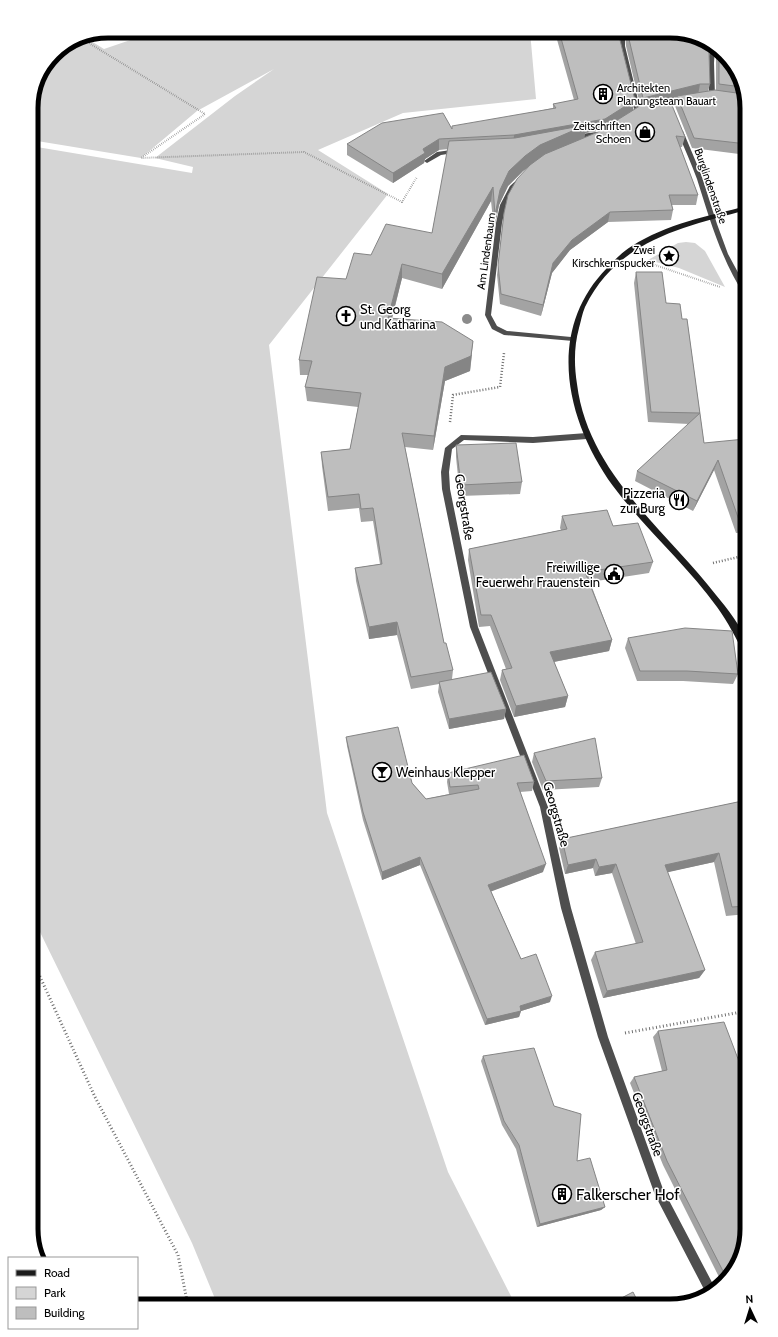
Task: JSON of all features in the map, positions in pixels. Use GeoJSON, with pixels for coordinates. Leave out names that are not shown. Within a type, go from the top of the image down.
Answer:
{"type":"FeatureCollection","features":[{"type":"Feature","properties":{"kind":"main road"},"geometry":{"type":"LineString","coordinates":[[740,210],[672,230],[644,242],[621,256],[599,279],[586,297],[577,318],[572,339],[571,379],[577,405],[587,436],[599,460],[615,484],[692,569],[729,619],[740,639]]}},
{"type":"Feature","properties":{"kind":"street"},"geometry":{"type":"LineString","coordinates":[[622,38],[622,46],[641,111],[632,116]]}},
{"type":"Feature","properties":{"kind":"street"},"geometry":{"type":"LineString","coordinates":[[712,52],[712,97]]}},
{"type":"Feature","properties":{"kind":"street"},"geometry":{"type":"LineString","coordinates":[[705,98],[719,98]]}},
{"type":"Feature","properties":{"kind":"street","name":"Burglindenstraße"},"geometry":{"type":"LineString","coordinates":[[678,125],[699,179],[711,218],[740,284]]}},
{"type":"Feature","properties":{"kind":"street"},"geometry":{"type":"LineString","coordinates":[[588,143],[613,128]]}},
{"type":"Feature","properties":{"kind":"street"},"geometry":{"type":"LineString","coordinates":[[566,139],[607,132]]}},
{"type":"Feature","properties":{"kind":"street"},"geometry":{"type":"LineString","coordinates":[[427,161],[438,153],[461,150]]}},
{"type":"Feature","properties":{"kind":"street","name":"Am Lindenbaum"},"geometry":{"type":"LineString","coordinates":[[506,333],[494,327],[488,315],[499,223],[503,206],[512,187],[526,173]]}},
{"type":"Feature","properties":{"kind":"street"},"geometry":{"type":"LineString","coordinates":[[506,333],[572,339]]}},
{"type":"Feature","properties":{"kind":"street"},"geometry":{"type":"LineString","coordinates":[[456,441],[463,437],[473,436],[533,440],[587,436]]}},
{"type":"Feature","properties":{"kind":"street","name":"Georgstraße"},"geometry":{"type":"LineString","coordinates":[[456,441],[449,448],[445,472],[446,489],[474,627],[544,807],[566,908],[603,1037],[659,1191],[709,1287]]}},
{"type":"Feature","properties":{"kind":"path"},"geometry":{"type":"LineString","coordinates":[[86,41],[205,114],[141,158],[304,152],[402,202],[427,161]]}},
{"type":"Feature","properties":{"kind":"path"},"geometry":{"type":"LineString","coordinates":[[621,256],[677,271],[726,290]]}},
{"type":"Feature","properties":{"kind":"path"},"geometry":{"type":"LineString","coordinates":[[456,441],[449,424],[453,395],[500,387],[506,333]]}},
{"type":"Feature","properties":{"kind":"path"},"geometry":{"type":"LineString","coordinates":[[692,569],[740,557]]}},
{"type":"Feature","properties":{"kind":"path"},"geometry":{"type":"LineString","coordinates":[[38,971],[95,1097],[178,1256],[187,1299]]}},
{"type":"Feature","properties":{"kind":"path"},"geometry":{"type":"LineString","coordinates":[[603,1037],[740,1012]]}},
{"type":"Feature","properties":{"kind":"green space"},"geometry":{"type":"Polygon","coordinates":[[[136,38],[531,38],[536,99],[403,113],[318,150],[388,194],[269,345],[327,813],[448,1172],[512,1299],[215,1299],[192,1243],[40,932],[38,925],[38,147],[192,173],[193,167],[155,158],[235,96],[274,69],[197,111],[141,158],[38,141],[38,104],[40,90],[50,69],[62,55],[81,43],[90,40],[104,49],[136,38]]]}},
{"type":"Feature","properties":{"kind":"green space"},"geometry":{"type":"Polygon","coordinates":[[[678,243],[695,243],[705,251],[725,287],[679,268],[648,260],[678,243]]]}},
{"type":"Feature","properties":{"kind":"building"},"geometry":{"type":"Polygon","coordinates":[[[561,38],[620,38],[635,100],[605,119],[514,135],[439,139],[423,149],[425,153],[393,173],[347,144],[382,123],[443,113],[452,129],[452,126],[556,108],[553,104],[578,99],[561,38]]]}},
{"type":"Feature","properties":{"kind":"building"},"geometry":{"type":"Polygon","coordinates":[[[629,38],[683,39],[701,45],[710,50],[710,84],[700,84],[643,98],[629,38]]]}},
{"type":"Feature","properties":{"kind":"building"},"geometry":{"type":"Polygon","coordinates":[[[719,58],[733,77],[736,86],[719,84],[719,58]]]}},
{"type":"Feature","properties":{"kind":"building"},"geometry":{"type":"Polygon","coordinates":[[[715,90],[738,93],[740,143],[694,138],[677,96],[715,90]]]}},
{"type":"Feature","properties":{"kind":"building"},"geometry":{"type":"Polygon","coordinates":[[[669,98],[685,137],[676,136],[698,195],[669,195],[673,210],[610,212],[572,240],[553,263],[543,305],[501,294],[498,265],[504,213],[508,195],[517,179],[530,165],[545,154],[598,132],[643,104],[669,98]]]}},
{"type":"Feature","properties":{"kind":"building"},"geometry":{"type":"Polygon","coordinates":[[[586,125],[540,145],[525,156],[509,171],[500,190],[495,215],[493,187],[442,274],[402,264],[388,318],[442,322],[473,341],[471,356],[445,367],[434,436],[402,433],[444,643],[446,643],[453,670],[411,677],[397,622],[369,627],[355,568],[382,564],[373,508],[361,509],[359,494],[328,497],[321,452],[350,449],[361,393],[305,387],[312,361],[299,360],[317,277],[346,279],[354,253],[371,255],[386,224],[432,233],[449,141],[515,138],[586,125]]]}},
{"type":"Feature","properties":{"kind":"building"},"geometry":{"type":"Polygon","coordinates":[[[636,272],[662,272],[666,303],[680,304],[682,319],[687,319],[700,413],[651,412],[636,272]]]}},
{"type":"Feature","properties":{"kind":"building"},"geometry":{"type":"Polygon","coordinates":[[[700,413],[704,443],[740,439],[740,523],[718,460],[697,501],[637,471],[700,413]]]}},
{"type":"Feature","properties":{"kind":"building"},"geometry":{"type":"Polygon","coordinates":[[[516,443],[522,482],[461,485],[456,445],[516,443]]]}},
{"type":"Feature","properties":{"kind":"building"},"geometry":{"type":"Polygon","coordinates":[[[607,510],[613,526],[638,523],[653,562],[585,572],[612,640],[550,652],[568,696],[516,706],[502,670],[512,668],[491,615],[481,615],[469,549],[567,529],[562,516],[607,510]]]}},
{"type":"Feature","properties":{"kind":"building"},"geometry":{"type":"Polygon","coordinates":[[[685,628],[732,631],[738,674],[687,671],[640,671],[628,638],[685,628]]]}},
{"type":"Feature","properties":{"kind":"building"},"geometry":{"type":"Polygon","coordinates":[[[491,672],[506,709],[449,719],[439,682],[491,672]]]}},
{"type":"Feature","properties":{"kind":"building"},"geometry":{"type":"Polygon","coordinates":[[[398,727],[412,783],[426,799],[479,789],[478,785],[450,787],[448,773],[524,755],[534,782],[517,783],[546,864],[488,885],[521,959],[536,954],[552,996],[520,1006],[521,1011],[487,1019],[420,857],[382,872],[363,812],[346,737],[398,727]]]}},
{"type":"Feature","properties":{"kind":"building"},"geometry":{"type":"Polygon","coordinates":[[[595,738],[602,778],[546,781],[534,753],[595,738]]]}},
{"type":"Feature","properties":{"kind":"building"},"geometry":{"type":"Polygon","coordinates":[[[740,801],[740,906],[732,907],[719,853],[665,865],[705,970],[607,991],[595,952],[643,942],[616,864],[599,867],[596,859],[568,865],[562,839],[740,801]]]}},
{"type":"Feature","properties":{"kind":"building"},"geometry":{"type":"Polygon","coordinates":[[[724,1022],[740,1064],[740,1229],[739,1242],[733,1260],[724,1273],[667,1161],[634,1077],[667,1070],[658,1031],[724,1022]]]}},
{"type":"Feature","properties":{"kind":"building"},"geometry":{"type":"Polygon","coordinates":[[[534,1048],[554,1106],[581,1114],[577,1161],[590,1158],[605,1207],[540,1224],[519,1145],[504,1121],[483,1056],[534,1048]]]}},
{"type":"Feature","properties":{"kind":"building"},"geometry":{"type":"Polygon","coordinates":[[[633,1292],[636,1299],[620,1299],[633,1292]]]}},
{"type":"Feature","properties":{"kind":"place","name":"Architekten Planungsteam Bauart"},"geometry":{"type":"Point","coordinates":[603,94]}},
{"type":"Feature","properties":{"kind":"place","name":"Zeitschriften Schoen"},"geometry":{"type":"Point","coordinates":[645,132]}},
{"type":"Feature","properties":{"kind":"place","name":"Zwei Kirschkernspucker"},"geometry":{"type":"Point","coordinates":[669,256]}},
{"type":"Feature","properties":{"kind":"place","name":"St. Georg und Katharina"},"geometry":{"type":"Point","coordinates":[346,316]}},
{"type":"Feature","properties":{"kind":"place","name":"Pizzeria zur Burg"},"geometry":{"type":"Point","coordinates":[679,500]}},
{"type":"Feature","properties":{"kind":"place","name":"Freiwillige Feuerwehr Frauenstein"},"geometry":{"type":"Point","coordinates":[614,574]}},
{"type":"Feature","properties":{"kind":"place","name":"Weinhaus Klepper"},"geometry":{"type":"Point","coordinates":[382,772]}},
{"type":"Feature","properties":{"kind":"place","name":"Falkerscher Hof"},"geometry":{"type":"Point","coordinates":[562,1194]}}]}
